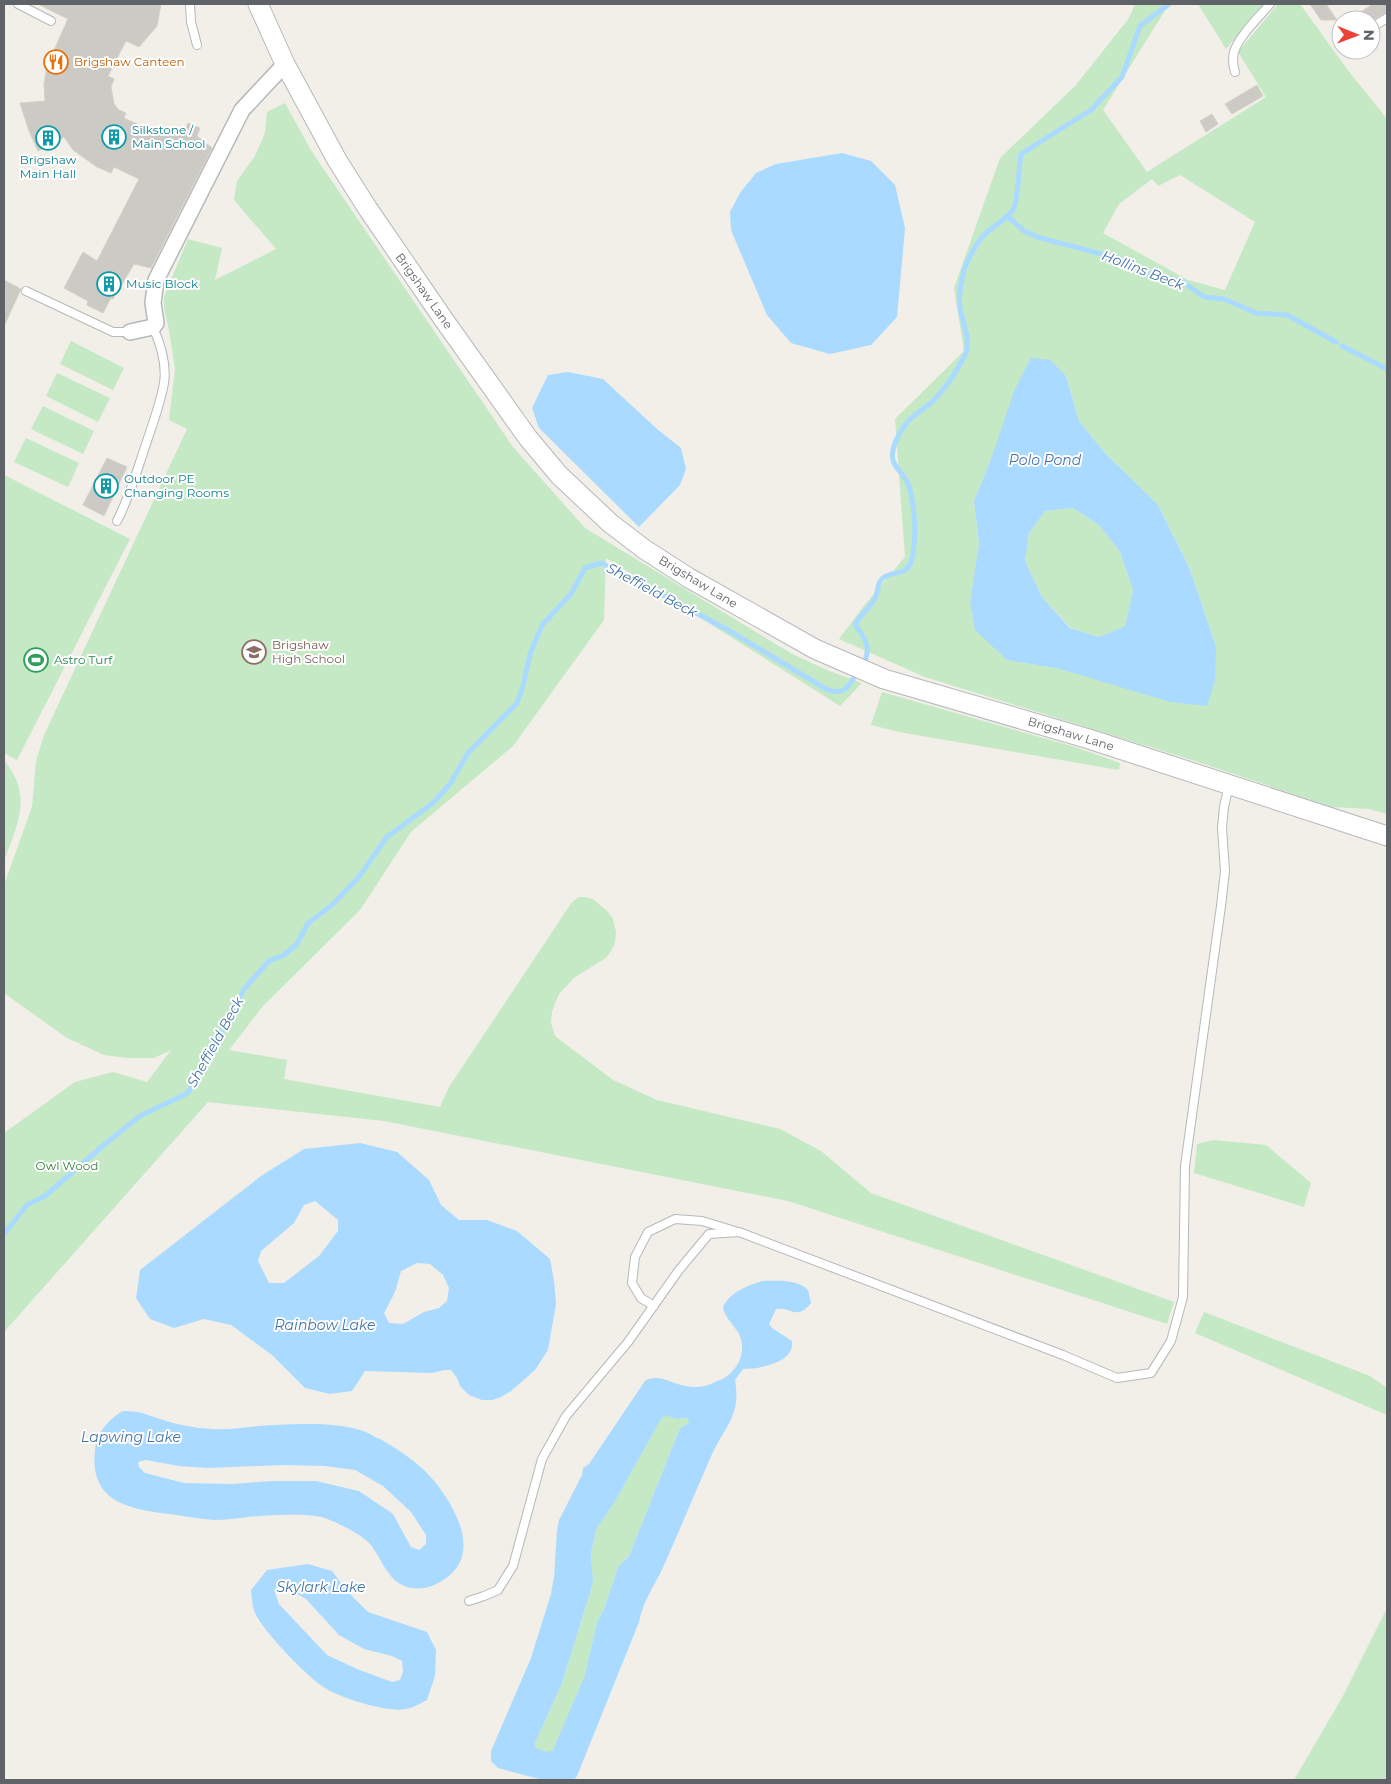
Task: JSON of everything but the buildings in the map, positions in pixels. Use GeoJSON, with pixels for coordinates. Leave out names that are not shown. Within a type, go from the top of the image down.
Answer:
{"type":"FeatureCollection","features":[{"type":"Feature","properties":{"kind":"street","name":"Brigshaw Lane"},"geometry":{"type":"LineString","coordinates":[[258,4],[285,64],[337,160],[368,210],[528,438],[559,475],[584,500],[644,549],[689,578],[815,649],[884,679],[1089,739],[1387,836]]}},
{"type":"Feature","properties":{"kind":"street"},"geometry":{"type":"LineString","coordinates":[[130,332],[153,327],[156,323],[153,303],[156,280],[242,110],[285,64]]}},
{"type":"Feature","properties":{"kind":"lane"},"geometry":{"type":"LineString","coordinates":[[18,4],[51,21]]}},
{"type":"Feature","properties":{"kind":"lane"},"geometry":{"type":"LineString","coordinates":[[190,4],[190,22],[197,45]]}},
{"type":"Feature","properties":{"kind":"lane"},"geometry":{"type":"LineString","coordinates":[[1235,72],[1232,62],[1237,44],[1270,4]]}},
{"type":"Feature","properties":{"kind":"lane"},"geometry":{"type":"LineString","coordinates":[[26,291],[113,332],[130,332]]}},
{"type":"Feature","properties":{"kind":"lane"},"geometry":{"type":"LineString","coordinates":[[117,521],[127,504],[164,382],[160,343],[153,327]]}},
{"type":"Feature","properties":{"kind":"lane"},"geometry":{"type":"LineString","coordinates":[[654,1306],[641,1298],[632,1283],[635,1257],[648,1232],[674,1219],[702,1221],[739,1232],[1063,1355],[1117,1378],[1151,1373],[1171,1341],[1183,1297],[1185,1166],[1221,906],[1224,870],[1222,828],[1229,785]]}},
{"type":"Feature","properties":{"kind":"lane"},"geometry":{"type":"LineString","coordinates":[[469,1601],[498,1590],[513,1566],[542,1458],[566,1416],[628,1342],[679,1270],[709,1234],[739,1232]]}},
{"type":"Feature","properties":{"kind":"green space"},"geometry":{"type":"Polygon","coordinates":[[[1135,4],[1169,4],[1103,110],[1147,172],[1266,97],[1238,52],[1278,4],[1300,4],[1331,47],[1331,60],[1340,60],[1387,119],[1387,814],[1369,809],[1332,807],[1198,762],[925,677],[839,639],[905,557],[895,419],[964,351],[954,288],[1000,158],[1076,85],[1129,18],[1135,4]],[[1180,175],[1158,186],[1152,179],[1119,204],[1103,233],[1188,280],[1225,290],[1255,222],[1180,175]],[[1066,376],[991,459],[974,501],[979,544],[970,602],[1007,660],[1060,669],[1216,646],[1189,567],[1158,505],[1104,452],[1079,421],[1066,376]]]}},
{"type":"Feature","properties":{"kind":"green space"},"geometry":{"type":"Polygon","coordinates":[[[1198,4],[1264,4],[1226,49],[1198,4]]]}},
{"type":"Feature","properties":{"kind":"green space","name":"Brigshaw High School"},"geometry":{"type":"Polygon","coordinates":[[[285,103],[312,152],[513,447],[585,528],[792,654],[862,683],[840,706],[606,558],[604,620],[513,746],[411,832],[360,910],[263,1006],[229,1050],[287,1060],[284,1079],[440,1107],[449,1087],[572,902],[579,897],[593,899],[613,919],[616,932],[615,943],[606,958],[575,977],[559,994],[552,1011],[551,1023],[555,1036],[613,1080],[657,1100],[780,1129],[821,1151],[871,1193],[1174,1302],[1167,1324],[788,1201],[384,1121],[208,1102],[4,1332],[4,1133],[75,1082],[113,1072],[147,1082],[171,1050],[154,1058],[127,1058],[104,1055],[67,1038],[4,993],[4,885],[32,807],[36,761],[44,735],[187,429],[169,420],[175,369],[164,308],[164,297],[188,239],[222,248],[215,280],[276,249],[234,200],[237,181],[255,156],[265,133],[267,112],[285,103]]]}},
{"type":"Feature","properties":{"kind":"green space"},"geometry":{"type":"Polygon","coordinates":[[[71,341],[124,368],[113,390],[60,364],[71,341]]]}},
{"type":"Feature","properties":{"kind":"green space"},"geometry":{"type":"Polygon","coordinates":[[[57,373],[110,398],[98,422],[46,396],[57,373]]]}},
{"type":"Feature","properties":{"kind":"green space"},"geometry":{"type":"Polygon","coordinates":[[[43,406],[94,431],[83,454],[31,429],[43,406]]]}},
{"type":"Feature","properties":{"kind":"green space"},"geometry":{"type":"Polygon","coordinates":[[[26,438],[79,463],[68,487],[14,462],[26,438]]]}},
{"type":"Feature","properties":{"kind":"green space","name":"Astro Turf"},"geometry":{"type":"Polygon","coordinates":[[[4,475],[130,539],[17,760],[4,753],[4,475]]]}},
{"type":"Feature","properties":{"kind":"green space"},"geometry":{"type":"Polygon","coordinates":[[[1073,508],[1100,526],[1120,552],[1133,590],[1125,626],[1099,637],[1071,628],[1042,597],[1025,561],[1029,533],[1045,511],[1073,508]]]}},
{"type":"Feature","properties":{"kind":"green space"},"geometry":{"type":"Polygon","coordinates":[[[882,692],[1075,747],[1120,763],[1119,770],[899,732],[871,725],[882,692]]]}},
{"type":"Feature","properties":{"kind":"green space"},"geometry":{"type":"Polygon","coordinates":[[[4,760],[13,773],[18,786],[20,810],[18,822],[4,861],[4,760]]]}},
{"type":"Feature","properties":{"kind":"green space"},"geometry":{"type":"Polygon","coordinates":[[[1214,1140],[1266,1145],[1311,1183],[1304,1207],[1194,1173],[1197,1144],[1214,1140]]]}},
{"type":"Feature","properties":{"kind":"green space"},"geometry":{"type":"Polygon","coordinates":[[[1204,1312],[1370,1376],[1387,1388],[1387,1415],[1195,1333],[1204,1312]]]}},
{"type":"Feature","properties":{"kind":"green space"},"geometry":{"type":"Polygon","coordinates":[[[662,1416],[676,1419],[689,1418],[689,1423],[680,1428],[629,1556],[618,1567],[604,1609],[597,1622],[585,1675],[553,1751],[547,1752],[536,1748],[535,1743],[562,1683],[590,1593],[593,1582],[591,1553],[597,1528],[614,1503],[662,1416]]]}},
{"type":"Feature","properties":{"kind":"green space"},"geometry":{"type":"Polygon","coordinates":[[[1387,1608],[1387,1780],[1294,1780],[1343,1696],[1387,1608]]]}},
{"type":"Feature","properties":{"kind":"water"},"geometry":{"type":"Polygon","coordinates":[[[842,153],[871,161],[895,185],[905,228],[897,317],[871,345],[830,354],[791,343],[767,315],[731,230],[730,212],[740,193],[756,173],[776,164],[842,153]]]}},
{"type":"Feature","properties":{"kind":"water","name":"Polo Pond"},"geometry":{"type":"Polygon","coordinates":[[[1031,358],[1050,360],[1066,376],[1079,421],[1104,452],[1158,505],[1189,567],[1216,646],[1215,680],[1207,706],[1170,702],[1060,669],[1007,660],[975,630],[970,602],[979,544],[974,501],[991,459],[1015,389],[1031,358]],[[1073,508],[1045,511],[1029,533],[1025,561],[1042,597],[1070,628],[1099,637],[1125,626],[1133,590],[1120,552],[1100,526],[1073,508]]]}},
{"type":"Feature","properties":{"kind":"water"},"geometry":{"type":"Polygon","coordinates":[[[568,372],[603,379],[657,429],[681,448],[686,469],[680,485],[639,527],[539,428],[532,408],[548,375],[568,372]]]}},
{"type":"Feature","properties":{"kind":"water","name":"Rainbow Lake"},"geometry":{"type":"Polygon","coordinates":[[[360,1143],[397,1152],[429,1180],[441,1205],[459,1220],[487,1220],[517,1231],[550,1259],[556,1304],[548,1350],[535,1370],[511,1391],[492,1400],[482,1400],[469,1395],[460,1386],[451,1370],[432,1373],[365,1371],[352,1391],[330,1394],[305,1388],[272,1355],[231,1325],[204,1319],[174,1328],[150,1319],[136,1298],[140,1270],[261,1176],[304,1149],[360,1143]],[[315,1201],[304,1205],[294,1223],[261,1251],[258,1261],[269,1283],[284,1283],[319,1256],[338,1231],[338,1220],[315,1201]],[[417,1263],[401,1271],[395,1292],[384,1313],[389,1323],[403,1324],[424,1312],[439,1308],[447,1301],[449,1288],[443,1275],[430,1264],[417,1263]]]}},
{"type":"Feature","properties":{"kind":"water"},"geometry":{"type":"Polygon","coordinates":[[[762,1281],[792,1282],[803,1286],[808,1290],[811,1303],[798,1312],[776,1309],[769,1324],[792,1341],[788,1355],[782,1360],[766,1366],[743,1369],[735,1380],[736,1402],[731,1419],[712,1454],[665,1563],[647,1599],[577,1776],[574,1780],[543,1780],[498,1768],[491,1761],[491,1751],[531,1658],[551,1594],[559,1520],[582,1475],[583,1468],[589,1464],[645,1381],[655,1378],[685,1386],[701,1387],[721,1380],[732,1371],[741,1357],[742,1344],[739,1334],[724,1312],[723,1307],[734,1294],[745,1287],[762,1281]],[[669,1416],[662,1417],[614,1503],[597,1528],[591,1553],[593,1582],[590,1593],[562,1683],[535,1743],[536,1748],[547,1752],[553,1750],[585,1675],[597,1622],[604,1609],[618,1567],[629,1556],[680,1428],[689,1423],[688,1418],[676,1419],[669,1416]]]}},
{"type":"Feature","properties":{"kind":"water","name":"Lapwing Lake"},"geometry":{"type":"Polygon","coordinates":[[[123,1411],[135,1412],[181,1425],[212,1429],[326,1424],[365,1432],[392,1446],[414,1462],[425,1471],[443,1493],[452,1507],[463,1536],[463,1550],[459,1563],[450,1575],[437,1584],[423,1588],[412,1588],[404,1586],[392,1577],[374,1549],[365,1539],[347,1528],[321,1517],[285,1515],[215,1520],[140,1509],[115,1500],[105,1492],[98,1481],[95,1467],[95,1450],[98,1438],[104,1427],[123,1411]],[[146,1460],[138,1462],[139,1467],[145,1473],[184,1483],[231,1484],[272,1481],[316,1481],[359,1491],[393,1514],[411,1547],[419,1550],[426,1544],[426,1535],[411,1512],[383,1486],[355,1470],[325,1466],[284,1465],[207,1468],[179,1466],[146,1460]]]}},
{"type":"Feature","properties":{"kind":"water","name":"Skylark Lake"},"geometry":{"type":"Polygon","coordinates":[[[308,1564],[332,1571],[348,1592],[368,1612],[427,1632],[436,1650],[435,1676],[427,1700],[409,1708],[388,1709],[342,1696],[317,1683],[276,1642],[255,1613],[251,1590],[267,1570],[308,1564]],[[277,1587],[275,1592],[279,1604],[327,1655],[392,1682],[400,1680],[403,1672],[402,1661],[392,1656],[364,1649],[339,1635],[306,1599],[289,1589],[277,1587]]]}},
{"type":"Feature","properties":{"kind":"waterway","name":"Sheffield Beck"},"geometry":{"type":"LineString","coordinates":[[865,661],[867,646],[864,637],[855,625],[873,602],[881,580],[888,575],[905,570],[911,562],[913,554],[914,522],[912,498],[905,477],[894,464],[893,452],[895,443],[905,425],[931,403],[949,382],[966,353],[967,340],[959,299],[964,270],[974,248],[982,237],[1013,210],[1016,200],[1021,154],[1091,110],[1122,77],[1140,26],[1169,4]]}},
{"type":"Feature","properties":{"kind":"waterway","name":"Hollins Beck"},"geometry":{"type":"LineString","coordinates":[[1007,216],[1024,231],[1037,237],[1120,259],[1132,269],[1183,282],[1204,297],[1224,299],[1256,313],[1287,315],[1336,342]]}},
{"type":"Feature","properties":{"kind":"waterway","name":"Hollins Beck"},"geometry":{"type":"LineString","coordinates":[[1342,346],[1387,369]]}},
{"type":"Feature","properties":{"kind":"waterway","name":"Sheffield Beck"},"geometry":{"type":"LineString","coordinates":[[4,1234],[27,1205],[45,1196],[140,1116],[186,1094],[196,1082],[205,1057],[227,1023],[244,989],[269,961],[284,955],[297,944],[308,923],[331,906],[358,878],[387,837],[433,803],[450,784],[468,753],[517,703],[530,654],[542,625],[571,594],[585,568],[601,563],[614,569],[728,630],[826,689],[835,692],[842,691],[853,679]]}},
{"type":"Feature","properties":{"kind":"place","name":"Brigshaw Canteen"},"geometry":{"type":"Point","coordinates":[56,62]}},
{"type":"Feature","properties":{"kind":"place","name":"Silkstone / Main School"},"geometry":{"type":"Point","coordinates":[114,137]}},
{"type":"Feature","properties":{"kind":"place","name":"Brigshaw Main Hall"},"geometry":{"type":"Point","coordinates":[48,138]}},
{"type":"Feature","properties":{"kind":"place","name":"Music Block"},"geometry":{"type":"Point","coordinates":[109,284]}},
{"type":"Feature","properties":{"kind":"place","name":"Outdoor PE Changing Rooms"},"geometry":{"type":"Point","coordinates":[106,486]}},
{"type":"Feature","properties":{"kind":"place","name":"Brigshaw High School"},"geometry":{"type":"Point","coordinates":[254,652]}},
{"type":"Feature","properties":{"kind":"place","name":"Astro Turf"},"geometry":{"type":"Point","coordinates":[36,660]}},
{"type":"Feature","properties":{"kind":"park label","name":"Owl Wood"},"geometry":{"type":"Point","coordinates":[67,1166]}}]}
